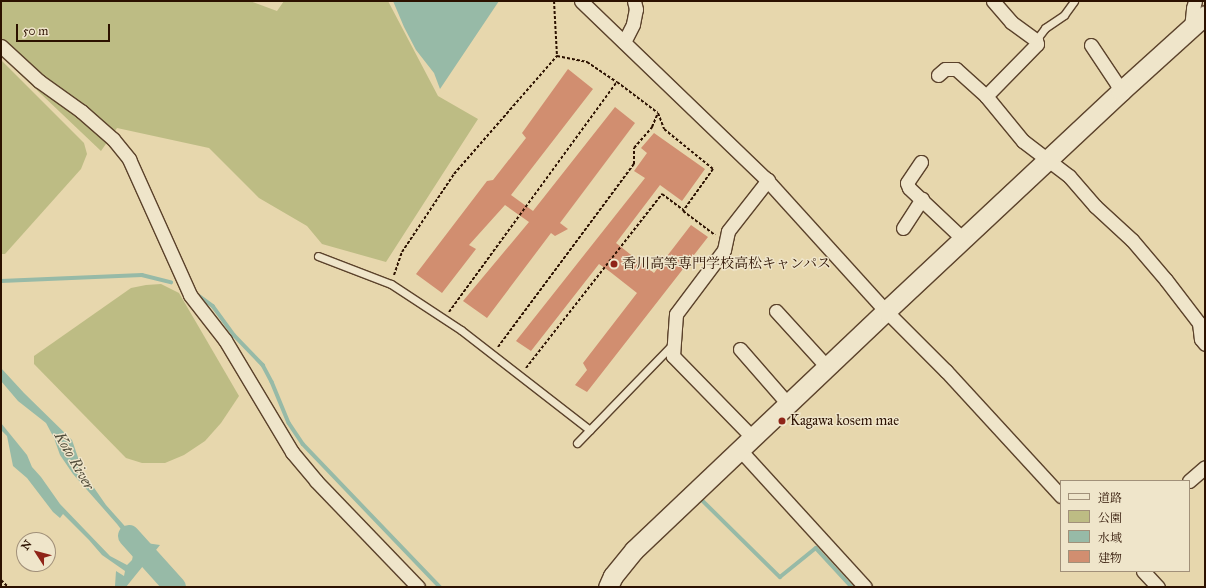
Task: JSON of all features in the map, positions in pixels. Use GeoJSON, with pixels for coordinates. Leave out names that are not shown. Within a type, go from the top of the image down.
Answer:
{"type":"FeatureCollection","features":[{"type":"Feature","properties":{"kind":"street"},"geometry":{"type":"LineString","coordinates":[[582,1],[768,180],[886,311],[946,371],[1060,495]]}},
{"type":"Feature","properties":{"kind":"street"},"geometry":{"type":"LineString","coordinates":[[624,42],[633,24],[636,9],[634,1]]}},
{"type":"Feature","properties":{"kind":"street"},"geometry":{"type":"LineString","coordinates":[[986,96],[1037,44],[1036,40],[1011,22],[992,1]]}},
{"type":"Feature","properties":{"kind":"street"},"geometry":{"type":"LineString","coordinates":[[1191,28],[1192,8],[1195,1]]}},
{"type":"Feature","properties":{"kind":"street"},"geometry":{"type":"LineString","coordinates":[[608,587],[612,576],[634,550],[1047,160],[1205,15]]}},
{"type":"Feature","properties":{"kind":"street"},"geometry":{"type":"LineString","coordinates":[[1091,45],[1117,84],[1120,92]]}},
{"type":"Feature","properties":{"kind":"street"},"geometry":{"type":"LineString","coordinates":[[1,46],[39,81],[114,138],[129,159],[190,295],[225,340],[292,452],[316,481],[418,587]]}},
{"type":"Feature","properties":{"kind":"street"},"geometry":{"type":"LineString","coordinates":[[938,75],[945,69],[956,69],[986,96],[1023,141],[1068,176],[1095,206],[1142,252],[1166,280],[1199,323],[1201,339],[1205,344]]}},
{"type":"Feature","properties":{"kind":"street"},"geometry":{"type":"LineString","coordinates":[[921,162],[907,183],[910,188],[963,239]]}},
{"type":"Feature","properties":{"kind":"street"},"geometry":{"type":"LineString","coordinates":[[768,180],[728,231],[724,250],[676,314],[673,356],[865,587]]}},
{"type":"Feature","properties":{"kind":"street"},"geometry":{"type":"LineString","coordinates":[[903,228],[922,199]]}},
{"type":"Feature","properties":{"kind":"street"},"geometry":{"type":"LineString","coordinates":[[776,311],[827,367]]}},
{"type":"Feature","properties":{"kind":"street"},"geometry":{"type":"LineString","coordinates":[[740,349],[788,404]]}},
{"type":"Feature","properties":{"kind":"street"},"geometry":{"type":"LineString","coordinates":[[1190,480],[1205,467]]}},
{"type":"Feature","properties":{"kind":"street"},"geometry":{"type":"LineString","coordinates":[[1144,572],[1158,587]]}},
{"type":"Feature","properties":{"kind":"lane"},"geometry":{"type":"LineString","coordinates":[[1036,40],[1045,28],[1064,15],[1074,1]]}},
{"type":"Feature","properties":{"kind":"lane"},"geometry":{"type":"LineString","coordinates":[[318,256],[391,284],[493,354],[590,430]]}},
{"type":"Feature","properties":{"kind":"lane"},"geometry":{"type":"LineString","coordinates":[[577,443],[674,344]]}},
{"type":"Feature","properties":{"kind":"path"},"geometry":{"type":"LineString","coordinates":[[391,284],[402,252],[454,174],[557,56],[554,1]]}},
{"type":"Feature","properties":{"kind":"path"},"geometry":{"type":"LineString","coordinates":[[557,56],[587,62],[617,82],[658,113],[664,129],[713,169],[683,211]]}},
{"type":"Feature","properties":{"kind":"path"},"geometry":{"type":"LineString","coordinates":[[444,319],[617,82]]}},
{"type":"Feature","properties":{"kind":"path"},"geometry":{"type":"LineString","coordinates":[[493,354],[634,164],[634,148],[652,127],[658,113]]}},
{"type":"Feature","properties":{"kind":"path"},"geometry":{"type":"LineString","coordinates":[[520,376],[662,194],[726,243]]}},
{"type":"Feature","properties":{"kind":"path"},"geometry":{"type":"LineString","coordinates":[[1,580],[8,587]]}},
{"type":"Feature","properties":{"kind":"green space"},"geometry":{"type":"Polygon","coordinates":[[[1,1],[250,1],[277,11],[284,1],[388,1],[438,96],[478,119],[386,262],[322,244],[307,226],[259,198],[209,148],[117,128],[101,151],[1,56],[1,1]]]}},
{"type":"Feature","properties":{"kind":"green space"},"geometry":{"type":"Polygon","coordinates":[[[1,60],[84,143],[87,154],[81,169],[5,254],[1,254],[1,60]]]}},
{"type":"Feature","properties":{"kind":"green space"},"geometry":{"type":"Polygon","coordinates":[[[161,284],[179,293],[239,396],[221,423],[205,441],[184,455],[165,463],[142,463],[126,458],[34,364],[34,356],[131,288],[161,284]]]}},
{"type":"Feature","properties":{"kind":"water"},"geometry":{"type":"Polygon","coordinates":[[[393,1],[499,1],[440,89],[434,73],[416,50],[393,1]]]}},
{"type":"Feature","properties":{"kind":"water"},"geometry":{"type":"Polygon","coordinates":[[[1,368],[72,440],[83,472],[106,505],[139,542],[160,545],[126,587],[113,587],[115,586],[116,571],[124,576],[125,571],[102,555],[63,514],[60,518],[53,512],[27,478],[13,466],[7,436],[1,430],[1,423],[27,455],[32,467],[60,504],[110,556],[127,565],[132,560],[134,551],[129,540],[117,524],[73,474],[60,455],[54,438],[46,423],[18,401],[1,381],[1,368]]]}},
{"type":"Feature","properties":{"kind":"building"},"geometry":{"type":"Polygon","coordinates":[[[568,69],[593,89],[511,195],[533,211],[615,107],[635,123],[560,223],[568,229],[555,236],[551,233],[487,318],[463,301],[529,222],[505,205],[469,245],[476,249],[442,293],[416,274],[487,181],[493,180],[526,138],[522,133],[568,69]]]}},
{"type":"Feature","properties":{"kind":"building"},"geometry":{"type":"Polygon","coordinates":[[[654,133],[705,169],[682,201],[660,185],[616,243],[654,273],[691,225],[708,237],[587,392],[575,385],[587,370],[583,363],[637,293],[609,271],[599,264],[531,351],[516,341],[645,178],[634,171],[647,153],[641,148],[654,133]]]}},
{"type":"Feature","properties":{"kind":"waterway"},"geometry":{"type":"LineString","coordinates":[[1,281],[142,275],[171,282]]}},
{"type":"Feature","properties":{"kind":"waterway"},"geometry":{"type":"LineString","coordinates":[[195,293],[213,306],[234,335],[263,365],[272,382],[289,423],[303,444],[440,587]]}},
{"type":"Feature","properties":{"kind":"waterway"},"geometry":{"type":"LineString","coordinates":[[699,497],[780,577],[816,548],[852,587]]}},
{"type":"Feature","properties":{"kind":"waterway","name":"Koto River"},"geometry":{"type":"LineString","coordinates":[[129,536],[175,587]]}},
{"type":"Feature","properties":{"kind":"place","name":"香川高等専門学校高松キャンパス"},"geometry":{"type":"Point","coordinates":[614,264]}},
{"type":"Feature","properties":{"kind":"place","name":"Kagawa kosem mae"},"geometry":{"type":"Point","coordinates":[782,421]}}]}
